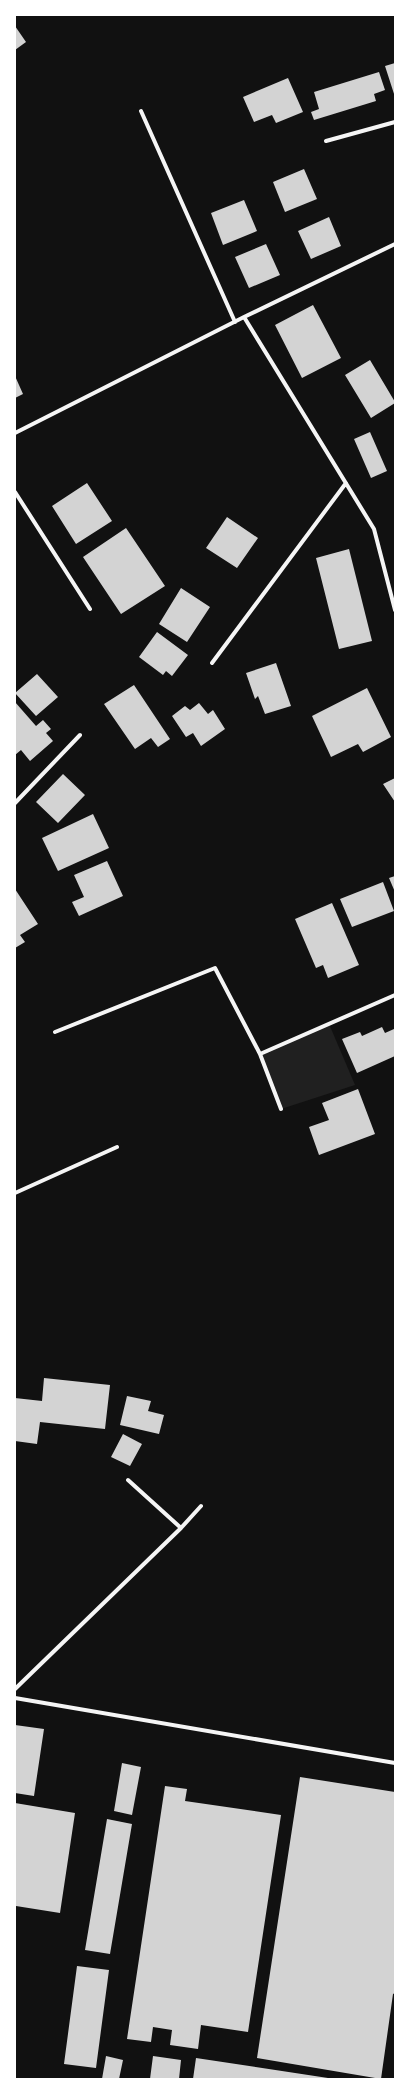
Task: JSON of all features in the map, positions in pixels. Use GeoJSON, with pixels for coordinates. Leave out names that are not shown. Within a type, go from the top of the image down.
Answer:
{"type":"FeatureCollection","features":[{"type":"Feature","properties":{"kind":"street"},"geometry":{"type":"LineString","coordinates":[[141,110],[235,322]]}},
{"type":"Feature","properties":{"kind":"street"},"geometry":{"type":"LineString","coordinates":[[326,141],[395,122]]}},
{"type":"Feature","properties":{"kind":"street"},"geometry":{"type":"LineString","coordinates":[[15,433],[244,317],[395,244]]}},
{"type":"Feature","properties":{"kind":"street"},"geometry":{"type":"LineString","coordinates":[[244,317],[374,529],[395,610]]}},
{"type":"Feature","properties":{"kind":"street"},"geometry":{"type":"LineString","coordinates":[[212,663],[346,483]]}},
{"type":"Feature","properties":{"kind":"street"},"geometry":{"type":"LineString","coordinates":[[15,492],[90,609]]}},
{"type":"Feature","properties":{"kind":"street"},"geometry":{"type":"LineString","coordinates":[[15,803],[80,735]]}},
{"type":"Feature","properties":{"kind":"street"},"geometry":{"type":"LineString","coordinates":[[56,1032],[215,968],[260,1054],[281,1109]]}},
{"type":"Feature","properties":{"kind":"street"},"geometry":{"type":"LineString","coordinates":[[260,1054],[395,994]]}},
{"type":"Feature","properties":{"kind":"street"},"geometry":{"type":"LineString","coordinates":[[15,1193],[117,1147]]}},
{"type":"Feature","properties":{"kind":"street"},"geometry":{"type":"LineString","coordinates":[[128,1480],[181,1528]]}},
{"type":"Feature","properties":{"kind":"street"},"geometry":{"type":"LineString","coordinates":[[15,1689],[181,1528],[201,1506]]}},
{"type":"Feature","properties":{"kind":"street"},"geometry":{"type":"LineString","coordinates":[[15,1698],[395,1763]]}},
{"type":"Feature","properties":{"kind":"shaded area"},"geometry":{"type":"Polygon","coordinates":[[[329,1024],[355,1085],[281,1109],[260,1054],[329,1024]]]}},
{"type":"Feature","properties":{"kind":"building"},"geometry":{"type":"Polygon","coordinates":[[[15,26],[26,42],[15,50],[15,26]]]}},
{"type":"Feature","properties":{"kind":"building"},"geometry":{"type":"Polygon","coordinates":[[[395,63],[395,97],[385,66],[395,63]]]}},
{"type":"Feature","properties":{"kind":"building"},"geometry":{"type":"Polygon","coordinates":[[[379,72],[385,90],[374,94],[376,101],[314,120],[311,112],[319,109],[314,92],[379,72]]]}},
{"type":"Feature","properties":{"kind":"building"},"geometry":{"type":"Polygon","coordinates":[[[288,78],[303,112],[276,123],[272,115],[254,122],[243,97],[288,78]]]}},
{"type":"Feature","properties":{"kind":"building"},"geometry":{"type":"Polygon","coordinates":[[[304,169],[317,199],[285,212],[273,182],[304,169]]]}},
{"type":"Feature","properties":{"kind":"building"},"geometry":{"type":"Polygon","coordinates":[[[244,200],[257,231],[223,245],[211,213],[244,200]]]}},
{"type":"Feature","properties":{"kind":"building"},"geometry":{"type":"Polygon","coordinates":[[[329,217],[341,246],[311,259],[298,231],[329,217]]]}},
{"type":"Feature","properties":{"kind":"building"},"geometry":{"type":"Polygon","coordinates":[[[266,244],[280,275],[249,288],[235,257],[266,244]]]}},
{"type":"Feature","properties":{"kind":"building"},"geometry":{"type":"Polygon","coordinates":[[[313,305],[341,358],[302,378],[275,325],[313,305]]]}},
{"type":"Feature","properties":{"kind":"building"},"geometry":{"type":"Polygon","coordinates":[[[370,360],[395,402],[371,418],[345,375],[370,360]]]}},
{"type":"Feature","properties":{"kind":"building"},"geometry":{"type":"Polygon","coordinates":[[[15,376],[23,394],[15,398],[15,376]]]}},
{"type":"Feature","properties":{"kind":"building"},"geometry":{"type":"Polygon","coordinates":[[[370,432],[387,471],[371,478],[354,439],[370,432]]]}},
{"type":"Feature","properties":{"kind":"building"},"geometry":{"type":"Polygon","coordinates":[[[87,483],[112,521],[76,544],[52,506],[87,483]]]}},
{"type":"Feature","properties":{"kind":"building"},"geometry":{"type":"Polygon","coordinates":[[[227,517],[258,538],[237,568],[206,548],[227,517]]]}},
{"type":"Feature","properties":{"kind":"building"},"geometry":{"type":"Polygon","coordinates":[[[126,528],[165,586],[121,614],[83,557],[126,528]]]}},
{"type":"Feature","properties":{"kind":"building"},"geometry":{"type":"Polygon","coordinates":[[[349,549],[372,641],[339,649],[316,558],[349,549]]]}},
{"type":"Feature","properties":{"kind":"building"},"geometry":{"type":"Polygon","coordinates":[[[181,588],[210,607],[187,642],[159,624],[181,588]]]}},
{"type":"Feature","properties":{"kind":"building"},"geometry":{"type":"Polygon","coordinates":[[[157,632],[188,655],[172,676],[166,671],[163,675],[139,657],[157,632]]]}},
{"type":"Feature","properties":{"kind":"building"},"geometry":{"type":"Polygon","coordinates":[[[276,663],[291,706],[265,714],[258,696],[255,699],[246,673],[276,663]]]}},
{"type":"Feature","properties":{"kind":"building"},"geometry":{"type":"Polygon","coordinates":[[[37,674],[58,697],[36,716],[15,693],[37,674]]]}},
{"type":"Feature","properties":{"kind":"building"},"geometry":{"type":"Polygon","coordinates":[[[134,685],[170,739],[158,747],[151,738],[135,749],[104,704],[134,685]]]}},
{"type":"Feature","properties":{"kind":"building"},"geometry":{"type":"Polygon","coordinates":[[[367,688],[391,737],[363,752],[358,744],[331,757],[312,716],[367,688]]]}},
{"type":"Feature","properties":{"kind":"building"},"geometry":{"type":"Polygon","coordinates":[[[15,702],[36,726],[43,720],[51,729],[46,733],[53,741],[30,761],[21,750],[15,755],[15,702]]]}},
{"type":"Feature","properties":{"kind":"building"},"geometry":{"type":"Polygon","coordinates":[[[199,703],[208,714],[213,710],[225,729],[201,746],[193,733],[186,737],[172,716],[185,706],[190,710],[199,703]]]}},
{"type":"Feature","properties":{"kind":"building"},"geometry":{"type":"Polygon","coordinates":[[[63,774],[85,795],[58,823],[36,802],[63,774]]]}},
{"type":"Feature","properties":{"kind":"building"},"geometry":{"type":"Polygon","coordinates":[[[395,778],[395,802],[383,784],[395,778]]]}},
{"type":"Feature","properties":{"kind":"building"},"geometry":{"type":"Polygon","coordinates":[[[93,814],[109,848],[58,871],[42,838],[93,814]]]}},
{"type":"Feature","properties":{"kind":"building"},"geometry":{"type":"Polygon","coordinates":[[[107,861],[123,896],[79,916],[72,902],[84,897],[74,875],[107,861]]]}},
{"type":"Feature","properties":{"kind":"building"},"geometry":{"type":"Polygon","coordinates":[[[395,876],[395,892],[389,878],[395,876]]]}},
{"type":"Feature","properties":{"kind":"building"},"geometry":{"type":"Polygon","coordinates":[[[383,882],[394,911],[352,927],[340,899],[383,882]]]}},
{"type":"Feature","properties":{"kind":"building"},"geometry":{"type":"Polygon","coordinates":[[[15,889],[38,924],[20,935],[25,942],[15,948],[15,889]]]}},
{"type":"Feature","properties":{"kind":"building"},"geometry":{"type":"Polygon","coordinates":[[[332,903],[359,965],[328,978],[323,965],[316,968],[295,919],[332,903]]]}},
{"type":"Feature","properties":{"kind":"building"},"geometry":{"type":"Polygon","coordinates":[[[382,1027],[385,1033],[394,1029],[395,1056],[357,1073],[342,1039],[360,1032],[362,1036],[382,1027]]]}},
{"type":"Feature","properties":{"kind":"building"},"geometry":{"type":"Polygon","coordinates":[[[358,1089],[375,1134],[319,1155],[309,1127],[329,1120],[322,1103],[358,1089]]]}},
{"type":"Feature","properties":{"kind":"building"},"geometry":{"type":"Polygon","coordinates":[[[44,1378],[110,1385],[105,1429],[40,1422],[37,1444],[15,1441],[15,1398],[42,1401],[44,1378]]]}},
{"type":"Feature","properties":{"kind":"building"},"geometry":{"type":"Polygon","coordinates":[[[127,1396],[151,1401],[148,1411],[164,1415],[159,1434],[120,1425],[127,1396]]]}},
{"type":"Feature","properties":{"kind":"building"},"geometry":{"type":"Polygon","coordinates":[[[123,1434],[142,1444],[130,1466],[111,1457],[123,1434]]]}},
{"type":"Feature","properties":{"kind":"building"},"geometry":{"type":"Polygon","coordinates":[[[15,1725],[44,1729],[34,1796],[15,1793],[15,1725]]]}},
{"type":"Feature","properties":{"kind":"building"},"geometry":{"type":"Polygon","coordinates":[[[122,1763],[141,1767],[132,1815],[114,1811],[122,1763]]]}},
{"type":"Feature","properties":{"kind":"building"},"geometry":{"type":"Polygon","coordinates":[[[300,1777],[395,1792],[395,1993],[393,1994],[381,2079],[257,2058],[300,1777]]]}},
{"type":"Feature","properties":{"kind":"building"},"geometry":{"type":"Polygon","coordinates":[[[165,1786],[187,1789],[185,1801],[281,1815],[248,2032],[201,2025],[198,2049],[170,2045],[172,2030],[153,2027],[151,2042],[127,2039],[165,1786]]]}},
{"type":"Feature","properties":{"kind":"building"},"geometry":{"type":"Polygon","coordinates":[[[15,1803],[75,1813],[60,1913],[16,1906],[15,1910],[15,1803]]]}},
{"type":"Feature","properties":{"kind":"building"},"geometry":{"type":"Polygon","coordinates":[[[107,1819],[132,1824],[110,1954],[85,1950],[107,1819]]]}},
{"type":"Feature","properties":{"kind":"building"},"geometry":{"type":"Polygon","coordinates":[[[77,1966],[109,1970],[96,2068],[64,2064],[77,1966]]]}},
{"type":"Feature","properties":{"kind":"building"},"geometry":{"type":"Polygon","coordinates":[[[106,2056],[123,2060],[119,2079],[102,2079],[106,2056]]]}},
{"type":"Feature","properties":{"kind":"building"},"geometry":{"type":"Polygon","coordinates":[[[153,2056],[181,2060],[179,2079],[150,2079],[153,2056]]]}},
{"type":"Feature","properties":{"kind":"building"},"geometry":{"type":"Polygon","coordinates":[[[196,2058],[328,2078],[328,2079],[193,2079],[196,2058]]]}}]}
